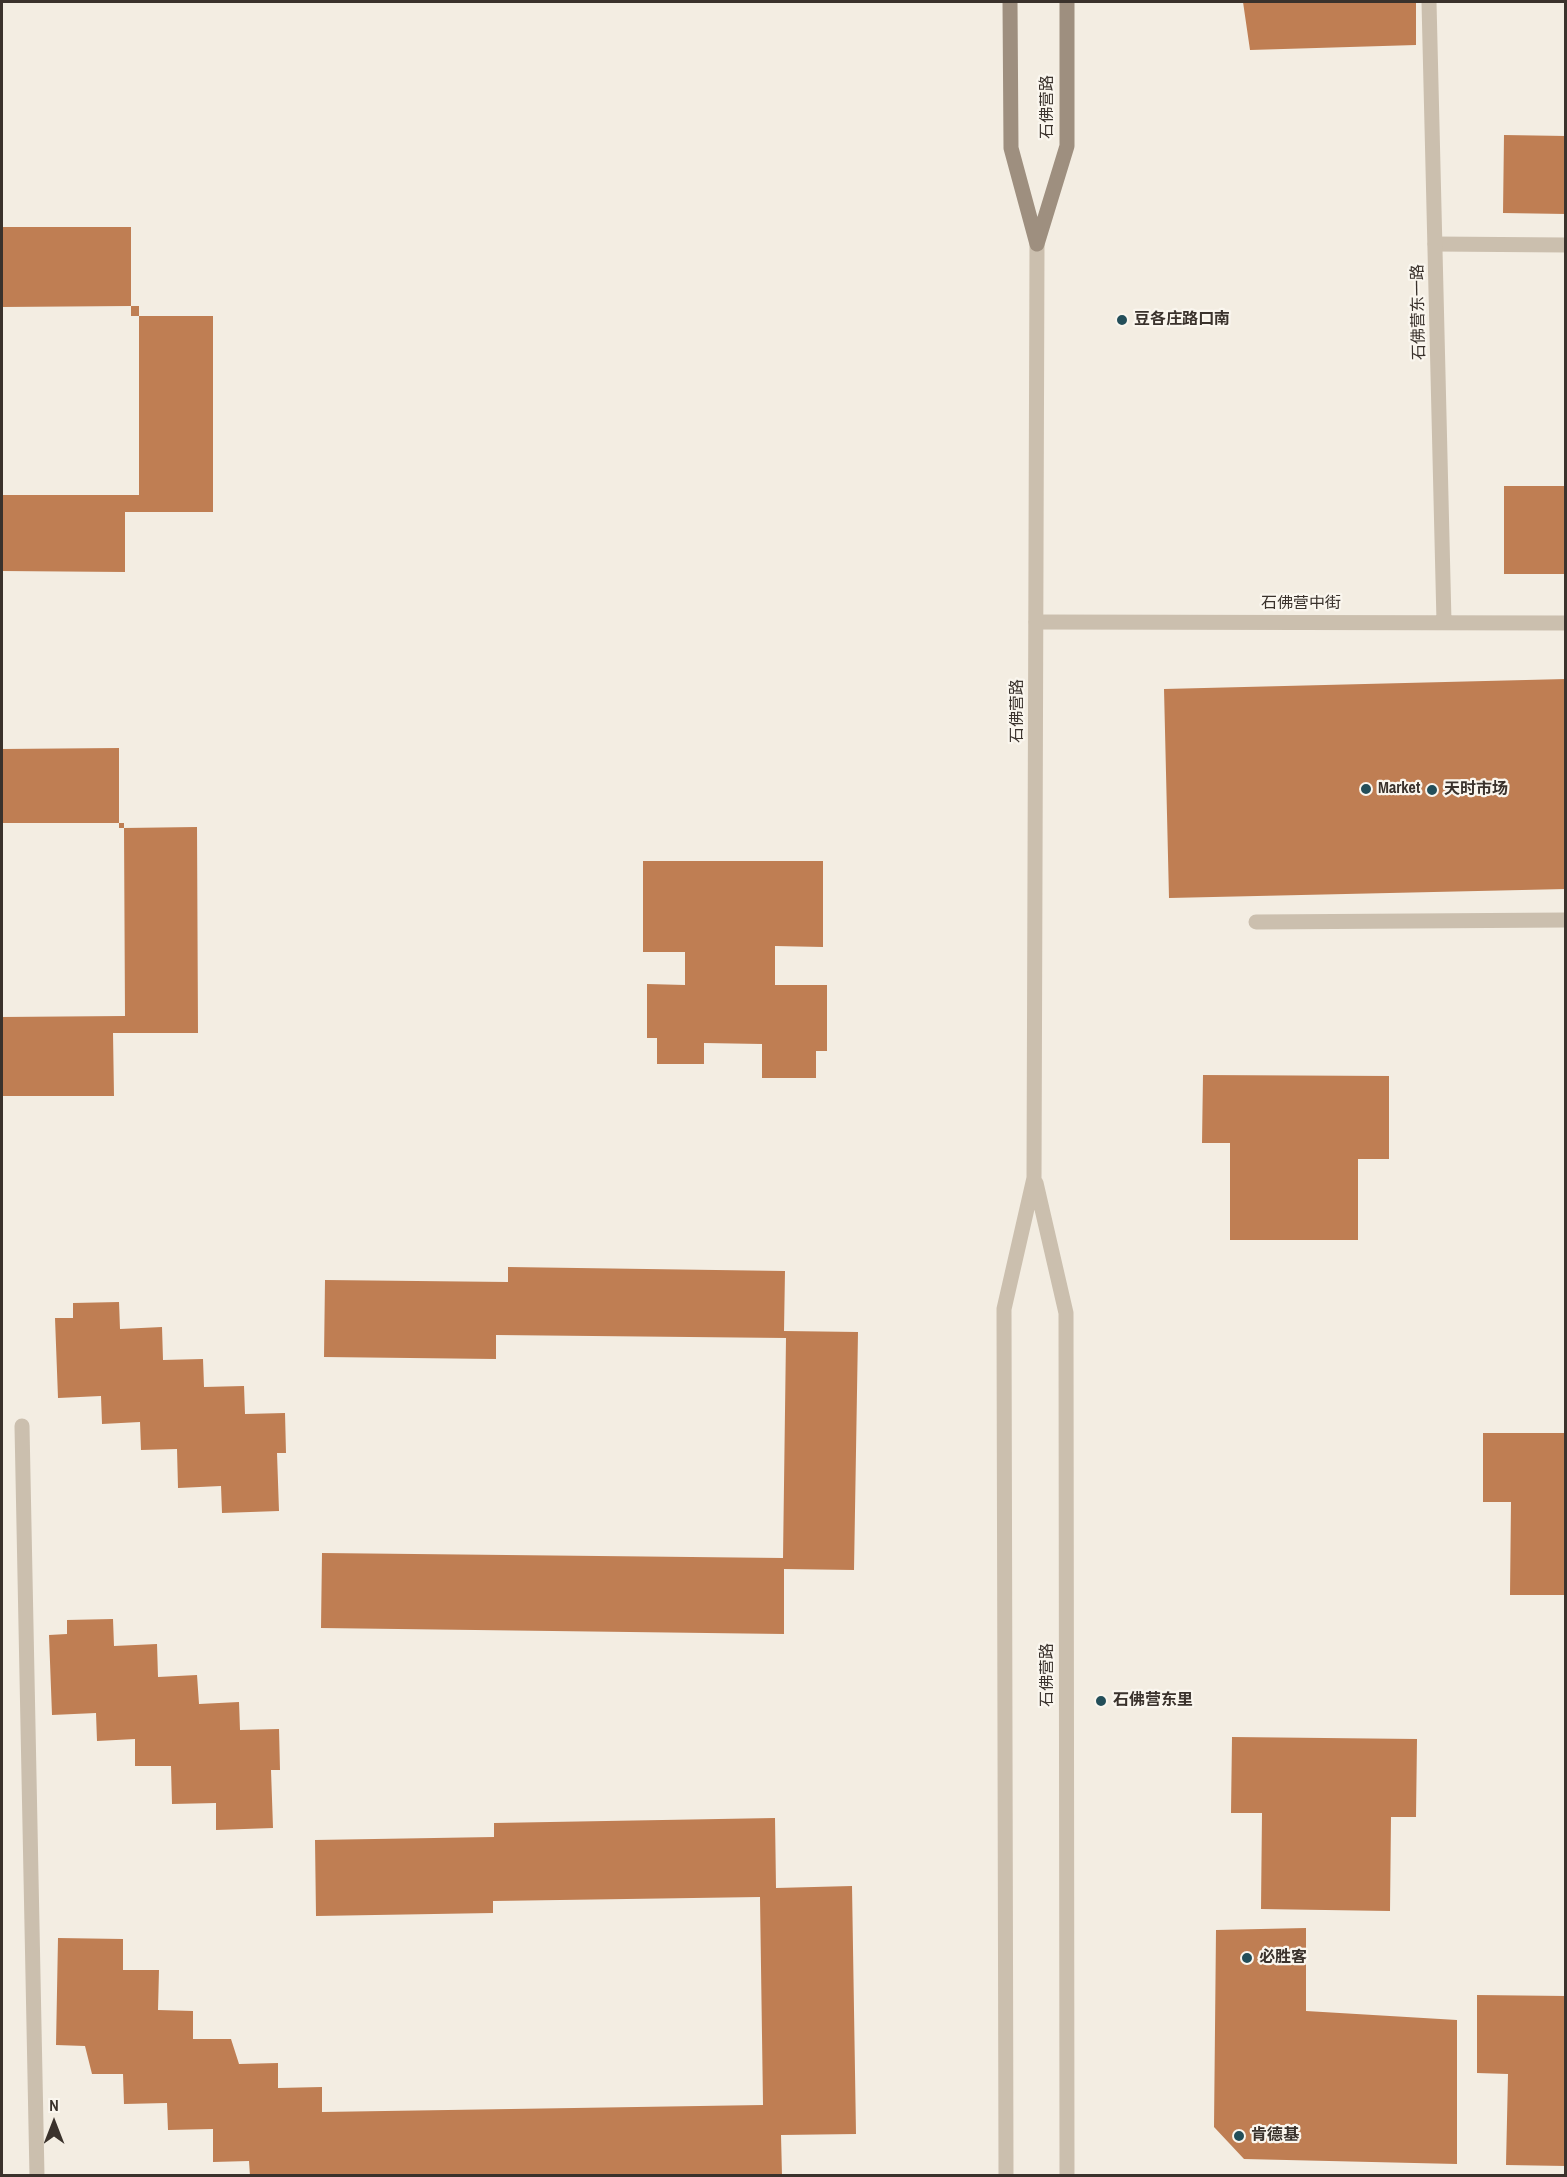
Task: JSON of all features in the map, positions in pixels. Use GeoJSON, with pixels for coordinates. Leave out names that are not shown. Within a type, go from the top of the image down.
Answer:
{"type":"FeatureCollection","features":[{"type":"Feature","properties":{"kind":"main road","name":"石佛营路"},"geometry":{"type":"LineString","coordinates":[[1010,2],[1011,148],[1037,244]]}},
{"type":"Feature","properties":{"kind":"main road","name":"石佛营路"},"geometry":{"type":"LineString","coordinates":[[1037,244],[1067,146],[1067,2]]}},
{"type":"Feature","properties":{"kind":"street","name":"石佛营东一路"},"geometry":{"type":"LineString","coordinates":[[1430,2],[1444,622]]}},
{"type":"Feature","properties":{"kind":"street","name":"石佛营路"},"geometry":{"type":"LineString","coordinates":[[1006,2175],[1004,1309],[1034,1178],[1037,244]]}},
{"type":"Feature","properties":{"kind":"street"},"geometry":{"type":"LineString","coordinates":[[1435,244],[1566,245]]}},
{"type":"Feature","properties":{"kind":"street","name":"石佛营中街"},"geometry":{"type":"LineString","coordinates":[[1036,622],[1566,623]]}},
{"type":"Feature","properties":{"kind":"street"},"geometry":{"type":"LineString","coordinates":[[1256,922],[1566,920]]}},
{"type":"Feature","properties":{"kind":"street","name":"石佛营路"},"geometry":{"type":"LineString","coordinates":[[1034,1178],[1066,1313],[1067,2175]]}},
{"type":"Feature","properties":{"kind":"street"},"geometry":{"type":"LineString","coordinates":[[22,1426],[37,2175]]}},
{"type":"Feature","properties":{"kind":"building"},"geometry":{"type":"Polygon","coordinates":[[[1243,2],[1416,2],[1416,45],[1250,50],[1243,2]]]}},
{"type":"Feature","properties":{"kind":"building"},"geometry":{"type":"Polygon","coordinates":[[[1504,135],[1566,136],[1566,214],[1503,213],[1504,135]]]}},
{"type":"Feature","properties":{"kind":"building"},"geometry":{"type":"Polygon","coordinates":[[[2,227],[131,227],[131,306],[2,307],[2,227]]]}},
{"type":"Feature","properties":{"kind":"building"},"geometry":{"type":"Polygon","coordinates":[[[131,306],[139,306],[139,316],[131,316],[131,306]]]}},
{"type":"Feature","properties":{"kind":"building"},"geometry":{"type":"Polygon","coordinates":[[[139,316],[213,316],[213,512],[125,512],[125,572],[2,571],[2,495],[139,495],[139,316]]]}},
{"type":"Feature","properties":{"kind":"building"},"geometry":{"type":"Polygon","coordinates":[[[1504,486],[1566,486],[1566,574],[1504,574],[1504,486]]]}},
{"type":"Feature","properties":{"kind":"building","name":"Market"},"geometry":{"type":"Polygon","coordinates":[[[1566,679],[1566,889],[1169,898],[1164,689],[1566,679]]]}},
{"type":"Feature","properties":{"kind":"building"},"geometry":{"type":"Polygon","coordinates":[[[119,748],[119,823],[2,823],[2,749],[119,748]]]}},
{"type":"Feature","properties":{"kind":"building"},"geometry":{"type":"Polygon","coordinates":[[[119,823],[124,823],[124,828],[119,828],[119,823]]]}},
{"type":"Feature","properties":{"kind":"building"},"geometry":{"type":"Polygon","coordinates":[[[197,827],[198,1033],[113,1033],[114,1096],[2,1096],[2,1017],[125,1016],[124,828],[197,827]]]}},
{"type":"Feature","properties":{"kind":"building"},"geometry":{"type":"Polygon","coordinates":[[[643,861],[823,861],[823,947],[775,946],[775,985],[827,985],[827,1051],[816,1051],[816,1078],[762,1078],[762,1044],[704,1043],[704,1064],[657,1064],[657,1038],[647,1038],[647,984],[685,985],[685,952],[643,952],[643,861]]]}},
{"type":"Feature","properties":{"kind":"building"},"geometry":{"type":"Polygon","coordinates":[[[1203,1075],[1389,1076],[1389,1159],[1358,1159],[1358,1240],[1230,1240],[1230,1143],[1202,1143],[1203,1075]]]}},
{"type":"Feature","properties":{"kind":"building"},"geometry":{"type":"Polygon","coordinates":[[[508,1267],[785,1271],[784,1331],[858,1332],[854,1570],[784,1569],[784,1634],[321,1628],[322,1553],[783,1558],[786,1338],[496,1335],[496,1359],[324,1357],[325,1280],[508,1282],[508,1267]]]}},
{"type":"Feature","properties":{"kind":"building"},"geometry":{"type":"Polygon","coordinates":[[[119,1302],[120,1329],[162,1327],[163,1360],[203,1359],[204,1387],[244,1386],[245,1414],[285,1413],[286,1453],[277,1453],[279,1511],[222,1513],[221,1486],[178,1488],[177,1449],[141,1450],[140,1422],[102,1424],[101,1396],[58,1398],[55,1318],[73,1318],[73,1303],[119,1302]]]}},
{"type":"Feature","properties":{"kind":"building"},"geometry":{"type":"Polygon","coordinates":[[[1483,1433],[1566,1433],[1566,1595],[1510,1595],[1511,1502],[1483,1502],[1483,1433]]]}},
{"type":"Feature","properties":{"kind":"building"},"geometry":{"type":"Polygon","coordinates":[[[113,1619],[114,1646],[157,1644],[158,1677],[197,1675],[199,1704],[239,1702],[240,1730],[279,1729],[280,1770],[271,1770],[273,1828],[216,1830],[216,1803],[172,1804],[171,1766],[135,1766],[135,1739],[97,1741],[96,1713],[52,1715],[49,1635],[67,1634],[67,1620],[113,1619]]]}},
{"type":"Feature","properties":{"kind":"building"},"geometry":{"type":"Polygon","coordinates":[[[1232,1737],[1417,1739],[1416,1817],[1391,1817],[1390,1911],[1261,1909],[1262,1813],[1231,1813],[1232,1737]]]}},
{"type":"Feature","properties":{"kind":"building"},"geometry":{"type":"Polygon","coordinates":[[[775,1818],[776,1888],[852,1886],[856,2134],[781,2135],[782,2176],[250,2176],[249,2161],[213,2162],[213,2129],[168,2130],[167,2103],[124,2104],[123,2074],[92,2074],[85,2046],[56,2045],[58,1938],[123,1939],[123,1970],[159,1970],[158,2010],[193,2011],[193,2039],[231,2039],[239,2064],[278,2063],[278,2088],[322,2087],[322,2112],[763,2105],[760,1897],[493,1901],[493,1913],[316,1916],[315,1840],[494,1837],[494,1823],[775,1818]]]}},
{"type":"Feature","properties":{"kind":"building"},"geometry":{"type":"Polygon","coordinates":[[[1306,1928],[1306,2011],[1457,2020],[1457,2164],[1244,2159],[1214,2127],[1216,1930],[1306,1928]]]}},
{"type":"Feature","properties":{"kind":"building"},"geometry":{"type":"Polygon","coordinates":[[[1477,1995],[1566,1996],[1566,2166],[1506,2165],[1508,2074],[1477,2073],[1477,1995]]]}},
{"type":"Feature","properties":{"kind":"place","name":"豆各庄路口南"},"geometry":{"type":"Point","coordinates":[1122,320]}},
{"type":"Feature","properties":{"kind":"place","name":"Market"},"geometry":{"type":"Point","coordinates":[1366,789]}},
{"type":"Feature","properties":{"kind":"place","name":"天时市场"},"geometry":{"type":"Point","coordinates":[1432,790]}},
{"type":"Feature","properties":{"kind":"place","name":"石佛营东里"},"geometry":{"type":"Point","coordinates":[1101,1701]}},
{"type":"Feature","properties":{"kind":"place","name":"必胜客"},"geometry":{"type":"Point","coordinates":[1247,1958]}},
{"type":"Feature","properties":{"kind":"place","name":"肯德基"},"geometry":{"type":"Point","coordinates":[1239,2136]}}]}
